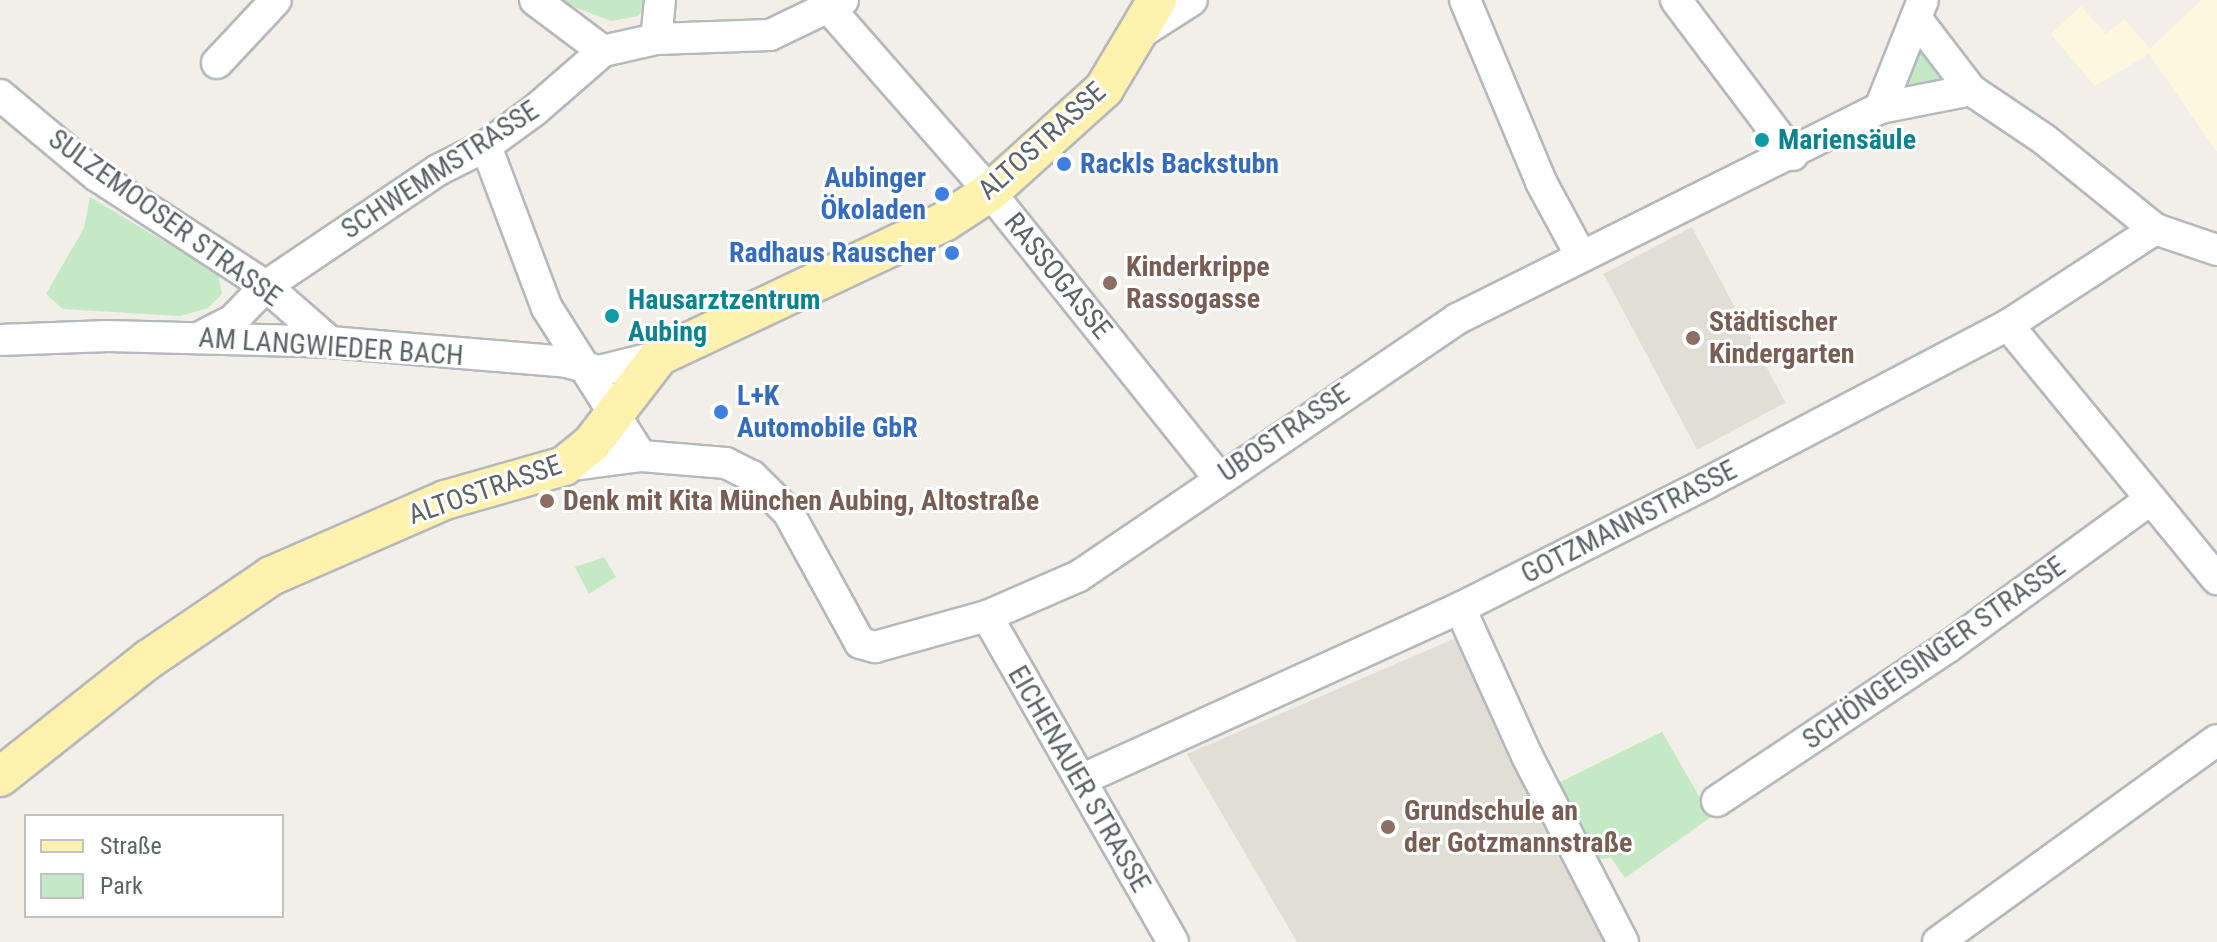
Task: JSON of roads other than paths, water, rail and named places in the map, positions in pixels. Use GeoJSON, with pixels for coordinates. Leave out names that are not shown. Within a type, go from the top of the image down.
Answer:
{"type":"FeatureCollection","features":[{"type":"Feature","properties":{"kind":"main road","name":"ALTOSTRASSE"},"geometry":{"type":"LineString","coordinates":[[0,777],[149,659],[271,576],[445,500],[564,466],[582,454],[659,356],[944,222],[990,192],[1104,89],[1150,16]]}},
{"type":"Feature","properties":{"kind":"street"},"geometry":{"type":"LineString","coordinates":[[217,63],[276,0]]}},
{"type":"Feature","properties":{"kind":"street"},"geometry":{"type":"LineString","coordinates":[[535,0],[603,51]]}},
{"type":"Feature","properties":{"kind":"street"},"geometry":{"type":"LineString","coordinates":[[656,39],[660,0]]}},
{"type":"Feature","properties":{"kind":"street"},"geometry":{"type":"LineString","coordinates":[[1150,16],[1192,0]]}},
{"type":"Feature","properties":{"kind":"street"},"geometry":{"type":"LineString","coordinates":[[1465,0],[1541,182],[1581,256]]}},
{"type":"Feature","properties":{"kind":"street"},"geometry":{"type":"LineString","coordinates":[[1676,0],[1793,155]]}},
{"type":"Feature","properties":{"kind":"street","name":"SCHWEMMSTRASSE"},"geometry":{"type":"LineString","coordinates":[[198,338],[233,320],[266,286],[438,170],[486,146],[603,51],[656,39],[770,35],[836,4]]}},
{"type":"Feature","properties":{"kind":"street","name":"RASSOGASSE"},"geometry":{"type":"LineString","coordinates":[[836,4],[1218,477]]}},
{"type":"Feature","properties":{"kind":"street"},"geometry":{"type":"LineString","coordinates":[[1919,9],[1971,90],[2045,140],[2155,229],[2217,250]]}},
{"type":"Feature","properties":{"kind":"street"},"geometry":{"type":"LineString","coordinates":[[1880,108],[1919,9]]}},
{"type":"Feature","properties":{"kind":"street","name":"UBOSTRASSE"},"geometry":{"type":"LineString","coordinates":[[564,466],[641,456],[726,463],[752,476],[788,512],[860,643],[875,647],[987,616],[1079,576],[1218,477],[1457,319],[1793,155],[1880,108],[1971,90]]}},
{"type":"Feature","properties":{"kind":"street","name":"SULZEMOOSER STRASSE"},"geometry":{"type":"LineString","coordinates":[[0,95],[97,176],[266,286],[330,342]]}},
{"type":"Feature","properties":{"kind":"street"},"geometry":{"type":"LineString","coordinates":[[486,146],[547,308],[580,367],[641,456]]}},
{"type":"Feature","properties":{"kind":"street","name":"GOTZMANNSTRASSE"},"geometry":{"type":"LineString","coordinates":[[1083,779],[1460,608],[2008,325],[2155,229]]}},
{"type":"Feature","properties":{"kind":"street"},"geometry":{"type":"LineString","coordinates":[[2008,325],[2148,501],[2217,579]]}},
{"type":"Feature","properties":{"kind":"street","name":"AM LANGWIEDER BACH"},"geometry":{"type":"LineString","coordinates":[[0,340],[15,335],[330,342],[611,369],[659,356]]}},
{"type":"Feature","properties":{"kind":"street","name":"SCHÖNGEISINGER STRASSE"},"geometry":{"type":"LineString","coordinates":[[1717,801],[1948,647],[2148,501]]}},
{"type":"Feature","properties":{"kind":"street"},"geometry":{"type":"LineString","coordinates":[[1460,608],[1527,756],[1623,942]]}},
{"type":"Feature","properties":{"kind":"street","name":"EICHENAUER STRASSE"},"geometry":{"type":"LineString","coordinates":[[987,616],[1043,721],[1083,779],[1173,942]]}},
{"type":"Feature","properties":{"kind":"street"},"geometry":{"type":"LineString","coordinates":[[1938,942],[2217,740]]}},
{"type":"Feature","properties":{"kind":"place","name":"Mariensäule"},"geometry":{"type":"Point","coordinates":[1762,140]}},
{"type":"Feature","properties":{"kind":"place","name":"Rackls Backstubn"},"geometry":{"type":"Point","coordinates":[1064,164]}},
{"type":"Feature","properties":{"kind":"place","name":"Aubinger Ökoladen"},"geometry":{"type":"Point","coordinates":[942,194]}},
{"type":"Feature","properties":{"kind":"place","name":"Radhaus Rauscher"},"geometry":{"type":"Point","coordinates":[952,253]}},
{"type":"Feature","properties":{"kind":"place","name":"Kinderkrippe Rassogasse"},"geometry":{"type":"Point","coordinates":[1110,283]}},
{"type":"Feature","properties":{"kind":"place","name":"Hausarztzentrum Aubing"},"geometry":{"type":"Point","coordinates":[612,316]}},
{"type":"Feature","properties":{"kind":"place","name":"Städtischer Kindergarten"},"geometry":{"type":"Point","coordinates":[1693,338]}},
{"type":"Feature","properties":{"kind":"place","name":"L+K Automobile GbR"},"geometry":{"type":"Point","coordinates":[721,412]}},
{"type":"Feature","properties":{"kind":"place","name":"Denk mit Kita München Aubing, Altostraße"},"geometry":{"type":"Point","coordinates":[547,501]}},
{"type":"Feature","properties":{"kind":"place","name":"Grundschule an der Gotzmannstraße"},"geometry":{"type":"Point","coordinates":[1388,827]}}]}
